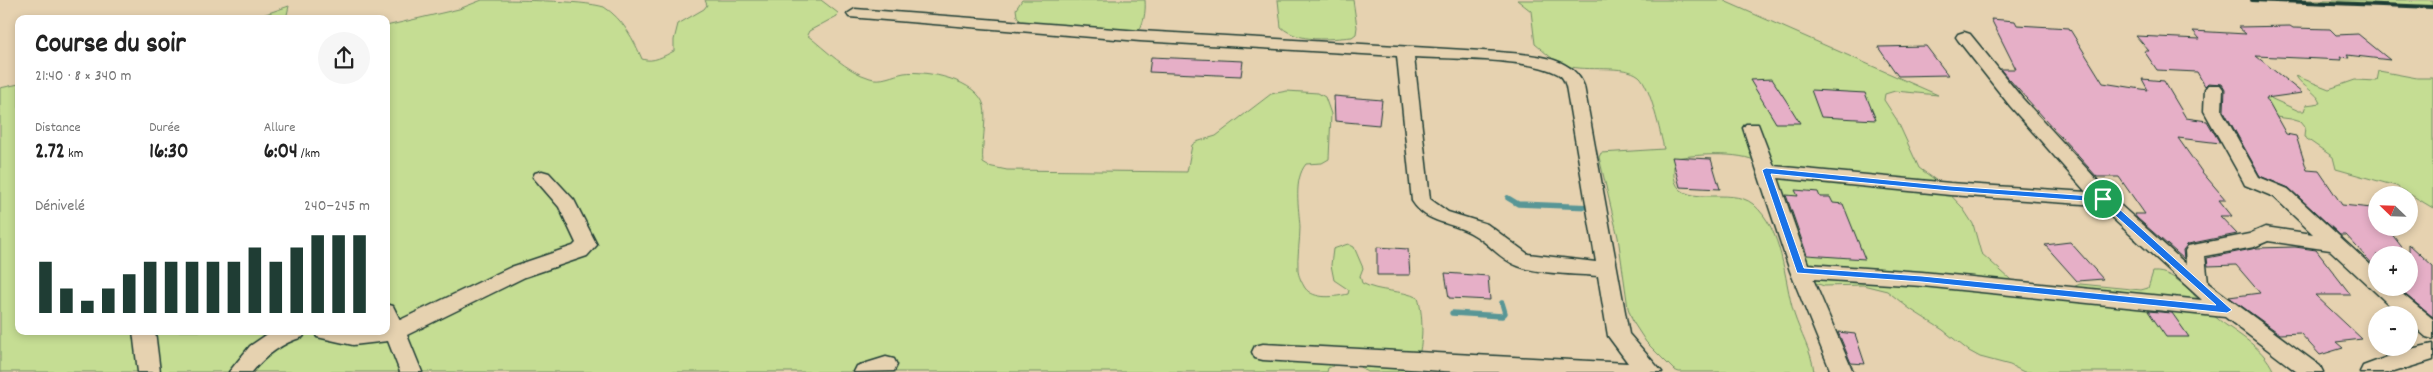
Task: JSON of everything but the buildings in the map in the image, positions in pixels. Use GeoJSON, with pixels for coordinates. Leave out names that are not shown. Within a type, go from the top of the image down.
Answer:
{"type":"FeatureCollection","features":[{"type":"Feature","properties":{"kind":"street"},"geometry":{"type":"LineString","coordinates":[[855,14],[1140,36],[1405,50],[1534,61],[1558,68],[1570,75],[1575,86],[1620,336],[1647,372]]}},
{"type":"Feature","properties":{"kind":"street"},"geometry":{"type":"LineString","coordinates":[[1964,38],[2016,102],[2103,199],[2198,286],[2227,310],[2312,372]]}},
{"type":"Feature","properties":{"kind":"street"},"geometry":{"type":"LineString","coordinates":[[1405,50],[1421,201],[1428,210],[1439,216],[1481,230],[1515,257],[1525,261],[1608,270]]}},
{"type":"Feature","properties":{"kind":"street"},"geometry":{"type":"LineString","coordinates":[[2214,89],[2213,111],[2252,181],[2281,193],[2368,275]]}},
{"type":"Feature","properties":{"kind":"street"},"geometry":{"type":"LineString","coordinates":[[1752,128],[1800,271],[1842,372]]}},
{"type":"Feature","properties":{"kind":"street"},"geometry":{"type":"LineString","coordinates":[[1766,170],[1966,190],[2103,199]]}},
{"type":"Feature","properties":{"kind":"street"},"geometry":{"type":"LineString","coordinates":[[390,333],[395,332],[518,272],[574,254],[587,245],[567,204],[542,177]]}},
{"type":"Feature","properties":{"kind":"street"},"geometry":{"type":"LineString","coordinates":[[2198,286],[2195,251],[2254,240],[2266,234],[2334,244]]}},
{"type":"Feature","properties":{"kind":"street"},"geometry":{"type":"LineString","coordinates":[[1800,271],[1922,279],[2227,310]]}},
{"type":"Feature","properties":{"kind":"street"},"geometry":{"type":"LineString","coordinates":[[2391,296],[2433,331]]}},
{"type":"Feature","properties":{"kind":"street"},"geometry":{"type":"LineString","coordinates":[[390,320],[411,372]]}},
{"type":"Feature","properties":{"kind":"street"},"geometry":{"type":"LineString","coordinates":[[144,335],[148,372]]}},
{"type":"Feature","properties":{"kind":"street"},"geometry":{"type":"LineString","coordinates":[[240,372],[253,354],[280,335]]}},
{"type":"Feature","properties":{"kind":"street"},"geometry":{"type":"LineString","coordinates":[[343,335],[352,337],[369,335]]}},
{"type":"Feature","properties":{"kind":"street"},"geometry":{"type":"LineString","coordinates":[[1263,352],[1442,368],[1651,372]]}},
{"type":"Feature","properties":{"kind":"street"},"geometry":{"type":"LineString","coordinates":[[2372,372],[2414,356],[2433,352]]}},
{"type":"Feature","properties":{"kind":"street"},"geometry":{"type":"LineString","coordinates":[[865,372],[886,365]]}},
{"type":"Feature","properties":{"kind":"green space"},"geometry":{"type":"Polygon","coordinates":[[[482,0],[563,2],[604,7],[622,24],[642,59],[650,60],[674,51],[674,40],[678,24],[704,9],[707,5],[705,0],[821,0],[838,13],[837,16],[809,31],[807,35],[861,75],[878,79],[904,73],[925,73],[962,83],[972,89],[980,97],[984,106],[983,163],[1007,170],[1187,172],[1192,145],[1216,136],[1271,94],[1287,91],[1318,93],[1325,97],[1331,114],[1329,159],[1322,163],[1306,164],[1299,178],[1299,277],[1309,292],[1319,296],[1331,297],[1348,294],[1349,290],[1334,280],[1331,265],[1333,249],[1348,244],[1354,247],[1363,268],[1360,276],[1362,283],[1418,298],[1422,336],[1416,365],[1412,372],[1368,372],[1357,365],[1338,364],[1328,368],[1327,372],[0,372],[0,88],[15,85],[15,335],[390,335],[390,25],[459,9],[482,0]]]}},
{"type":"Feature","properties":{"kind":"green space"},"geometry":{"type":"Polygon","coordinates":[[[1022,0],[1145,0],[1145,9],[1143,23],[1136,35],[1022,23],[1017,16],[1016,9],[1022,0]]]}},
{"type":"Feature","properties":{"kind":"green space"},"geometry":{"type":"Polygon","coordinates":[[[1278,0],[1353,0],[1357,27],[1356,34],[1352,37],[1334,39],[1296,36],[1281,27],[1278,0]]]}},
{"type":"Feature","properties":{"kind":"green space"},"geometry":{"type":"Polygon","coordinates":[[[1517,0],[1722,0],[1938,95],[1895,91],[1885,94],[1884,100],[1897,120],[1919,168],[1937,181],[1962,207],[1973,224],[1981,253],[2020,288],[2064,291],[2080,284],[2141,290],[2148,288],[2153,272],[2162,273],[2178,280],[2220,321],[2255,346],[2269,362],[2274,372],[2024,372],[2010,365],[1980,357],[1887,291],[1863,285],[1824,286],[1810,281],[1762,187],[1762,165],[1746,157],[1722,155],[1697,155],[1677,158],[1674,165],[1674,176],[1678,186],[1685,192],[1695,195],[1743,199],[1753,204],[1763,215],[1777,241],[1790,300],[1814,372],[1679,372],[1674,370],[1646,342],[1633,322],[1628,308],[1618,237],[1599,157],[1601,153],[1664,149],[1647,89],[1639,76],[1632,72],[1615,69],[1575,68],[1554,59],[1535,44],[1531,11],[1517,0]]]}},
{"type":"Feature","properties":{"kind":"green space"},"geometry":{"type":"Polygon","coordinates":[[[2252,0],[2433,0],[2433,7],[2252,0]]]}},
{"type":"Feature","properties":{"kind":"green space"},"geometry":{"type":"Polygon","coordinates":[[[289,6],[287,15],[263,15],[289,6]]]}},
{"type":"Feature","properties":{"kind":"green space"},"geometry":{"type":"Polygon","coordinates":[[[2379,71],[2417,78],[2433,78],[2433,208],[2418,199],[2418,186],[2396,186],[2336,169],[2333,157],[2304,137],[2305,127],[2301,122],[2261,115],[2259,93],[2299,111],[2304,111],[2306,105],[2321,103],[2296,76],[2329,89],[2355,80],[2377,81],[2379,71]]]}},
{"type":"Feature","properties":{"kind":"waterway"},"geometry":{"type":"LineString","coordinates":[[1508,198],[1518,204],[1592,207]]}},
{"type":"Feature","properties":{"kind":"waterway"},"geometry":{"type":"LineString","coordinates":[[1452,313],[1502,316],[1505,313],[1502,303]]}},
{"type":"Feature","properties":{"kind":"railway"},"geometry":{"type":"LineString","coordinates":[[2252,0],[2433,7]]}},
{"type":"Feature","properties":{"kind":"route"},"geometry":{"type":"LineString","coordinates":[[1766,170],[1981,191],[2103,199],[2227,310],[1922,279],[1800,271],[1766,170]]}}]}
